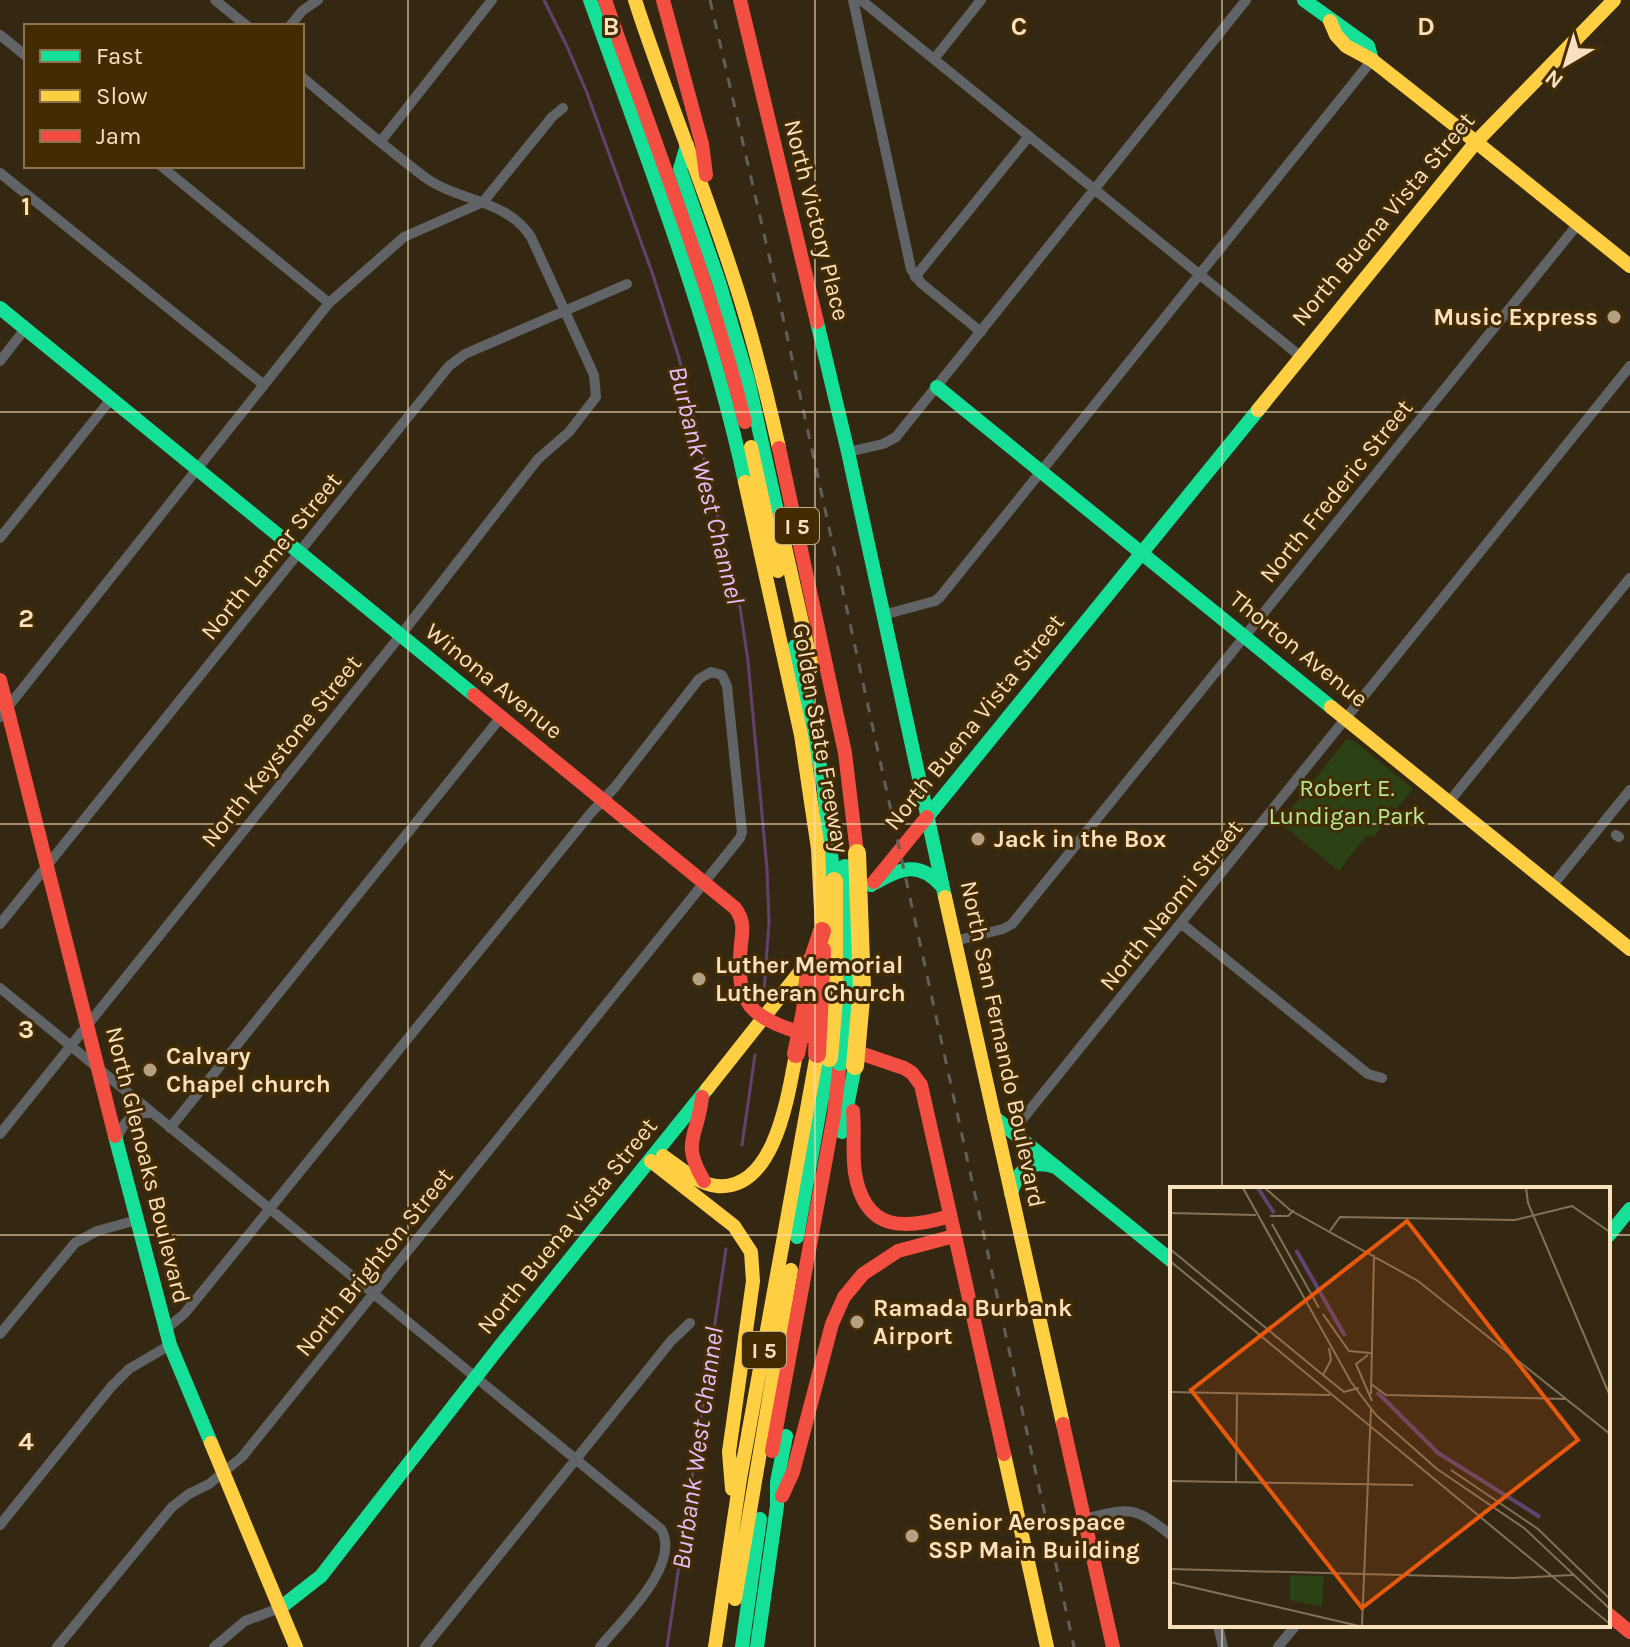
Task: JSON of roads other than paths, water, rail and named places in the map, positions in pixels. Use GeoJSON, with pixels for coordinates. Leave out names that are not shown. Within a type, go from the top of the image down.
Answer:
{"type":"FeatureCollection","features":[{"type":"Feature","properties":{"kind":"main road"},"geometry":{"type":"LineString","coordinates":[[583,0],[603,40]]}},
{"type":"Feature","properties":{"kind":"main road","name":"Golden State Freeway"},"geometry":{"type":"LineString","coordinates":[[590,0],[692,283],[731,417],[801,735],[814,811],[839,875],[862,988],[835,1060],[734,1523],[715,1647]]}},
{"type":"Feature","properties":{"kind":"main road"},"geometry":{"type":"LineString","coordinates":[[605,0],[703,275],[732,366],[823,781],[839,875]]}},
{"type":"Feature","properties":{"kind":"main road","name":"Golden State Freeway"},"geometry":{"type":"LineString","coordinates":[[635,0],[664,89],[734,278],[779,446],[845,753],[839,875],[822,931],[835,1060],[850,1100],[780,1467],[757,1647]]}},
{"type":"Feature","properties":{"kind":"main road"},"geometry":{"type":"LineString","coordinates":[[663,0],[702,144],[709,205]]}},
{"type":"Feature","properties":{"kind":"main road","name":"North Victory Place"},"geometry":{"type":"LineString","coordinates":[[740,0],[848,452]]}},
{"type":"Feature","properties":{"kind":"main road"},"geometry":{"type":"LineString","coordinates":[[1304,0],[1330,21],[1334,36],[1359,56],[1372,60],[1630,266]]}},
{"type":"Feature","properties":{"kind":"main road","name":"North Buena Vista Street"},"geometry":{"type":"LineString","coordinates":[[280,1608],[321,1576],[476,1377],[871,885],[1476,142],[1614,0]]}},
{"type":"Feature","properties":{"kind":"main road"},"geometry":{"type":"LineString","coordinates":[[687,145],[680,169],[724,297],[762,432],[830,751],[843,838],[834,999],[834,1115],[769,1465],[742,1647]]}},
{"type":"Feature","properties":{"kind":"main road","name":"Winona Avenue"},"geometry":{"type":"LineString","coordinates":[[0,308],[741,916],[740,989],[749,1006],[783,1028],[904,1068],[918,1080],[950,1216]]}},
{"type":"Feature","properties":{"kind":"main road","name":"Thorton Avenue"},"geometry":{"type":"LineString","coordinates":[[937,387],[1630,949]]}},
{"type":"Feature","properties":{"kind":"main road","name":"North San Fernando Boulevard"},"geometry":{"type":"LineString","coordinates":[[848,452],[1113,1647]]}},
{"type":"Feature","properties":{"kind":"main road","name":"North Glenoaks Boulevard"},"geometry":{"type":"LineString","coordinates":[[0,680],[4,713],[47,865],[168,1337],[296,1647]]}},
{"type":"Feature","properties":{"kind":"main road"},"geometry":{"type":"LineString","coordinates":[[871,885],[899,870],[915,867],[931,874],[944,889]]}},
{"type":"Feature","properties":{"kind":"main road"},"geometry":{"type":"LineString","coordinates":[[654,1156],[706,1183],[724,1187],[743,1183],[760,1167],[776,1132],[805,1011],[809,970],[822,931]]}},
{"type":"Feature","properties":{"kind":"main road"},"geometry":{"type":"LineString","coordinates":[[727,1647],[835,1060]]}},
{"type":"Feature","properties":{"kind":"main road"},"geometry":{"type":"LineString","coordinates":[[702,1097],[702,1109],[690,1140],[695,1168],[706,1183]]}},
{"type":"Feature","properties":{"kind":"main road"},"geometry":{"type":"LineString","coordinates":[[850,1100],[854,1115],[853,1164],[865,1203],[877,1216],[892,1224],[907,1226],[950,1216],[1047,1647]]}},
{"type":"Feature","properties":{"kind":"main road"},"geometry":{"type":"LineString","coordinates":[[994,1117],[1170,1259]]}},
{"type":"Feature","properties":{"kind":"main road"},"geometry":{"type":"LineString","coordinates":[[654,1156],[734,1226],[751,1252],[753,1281],[729,1452],[734,1523]]}},
{"type":"Feature","properties":{"kind":"main road"},"geometry":{"type":"LineString","coordinates":[[1011,1194],[1016,1178],[1025,1166],[1037,1162],[1056,1167]]}},
{"type":"Feature","properties":{"kind":"main road"},"geometry":{"type":"LineString","coordinates":[[1610,1234],[1630,1209]]}},
{"type":"Feature","properties":{"kind":"main road"},"geometry":{"type":"LineString","coordinates":[[777,1506],[793,1472],[832,1324],[844,1297],[863,1274],[898,1251],[954,1236]]}},
{"type":"Feature","properties":{"kind":"main road"},"geometry":{"type":"LineString","coordinates":[[1610,1616],[1630,1632]]}},
{"type":"Feature","properties":{"kind":"street"},"geometry":{"type":"LineString","coordinates":[[215,0],[245,24]]}},
{"type":"Feature","properties":{"kind":"street"},"geometry":{"type":"LineString","coordinates":[[292,24],[302,11],[318,0]]}},
{"type":"Feature","properties":{"kind":"street"},"geometry":{"type":"LineString","coordinates":[[381,141],[492,0]]}},
{"type":"Feature","properties":{"kind":"street"},"geometry":{"type":"LineString","coordinates":[[853,0],[901,228],[915,277],[981,332]]}},
{"type":"Feature","properties":{"kind":"street"},"geometry":{"type":"LineString","coordinates":[[861,0],[1300,356]]}},
{"type":"Feature","properties":{"kind":"street"},"geometry":{"type":"LineString","coordinates":[[934,59],[981,0]]}},
{"type":"Feature","properties":{"kind":"street"},"geometry":{"type":"LineString","coordinates":[[848,452],[883,444],[896,437],[1246,0]]}},
{"type":"Feature","properties":{"kind":"street"},"geometry":{"type":"LineString","coordinates":[[0,35],[24,54]]}},
{"type":"Feature","properties":{"kind":"street"},"geometry":{"type":"LineString","coordinates":[[883,615],[940,597],[1372,60]]}},
{"type":"Feature","properties":{"kind":"street"},"geometry":{"type":"LineString","coordinates":[[304,79],[434,183],[483,202],[521,223],[531,237],[564,311]]}},
{"type":"Feature","properties":{"kind":"street"},"geometry":{"type":"LineString","coordinates":[[4,713],[329,303],[404,237],[483,202],[552,117],[563,108]]}},
{"type":"Feature","properties":{"kind":"street"},"geometry":{"type":"LineString","coordinates":[[915,277],[1029,136]]}},
{"type":"Feature","properties":{"kind":"street"},"geometry":{"type":"LineString","coordinates":[[163,168],[329,303]]}},
{"type":"Feature","properties":{"kind":"street"},"geometry":{"type":"LineString","coordinates":[[0,173],[264,385]]}},
{"type":"Feature","properties":{"kind":"street","name":"North Frederic Street"},"geometry":{"type":"LineString","coordinates":[[955,941],[1012,924],[1578,224]]}},
{"type":"Feature","properties":{"kind":"street","name":"North Lamer Street"},"geometry":{"type":"LineString","coordinates":[[0,924],[449,366],[465,354],[627,284]]}},
{"type":"Feature","properties":{"kind":"street","name":"North Keystone Street"},"geometry":{"type":"LineString","coordinates":[[0,1134],[400,636],[538,459],[569,432],[596,397],[594,375],[564,311]]}},
{"type":"Feature","properties":{"kind":"street"},"geometry":{"type":"LineString","coordinates":[[0,361],[25,329]]}},
{"type":"Feature","properties":{"kind":"street","name":"North Naomi Street"},"geometry":{"type":"LineString","coordinates":[[1012,1132],[1630,366]]}},
{"type":"Feature","properties":{"kind":"street"},"geometry":{"type":"LineString","coordinates":[[0,538],[111,399]]}},
{"type":"Feature","properties":{"kind":"street"},"geometry":{"type":"LineString","coordinates":[[1449,802],[1630,578]]}},
{"type":"Feature","properties":{"kind":"street","name":"North Brighton Street"},"geometry":{"type":"LineString","coordinates":[[57,1647],[168,1511],[242,1457],[740,838],[742,832],[725,678],[718,673],[705,674],[699,679],[602,800]]}},
{"type":"Feature","properties":{"kind":"street"},"geometry":{"type":"LineString","coordinates":[[170,1128],[501,717]]}},
{"type":"Feature","properties":{"kind":"street"},"geometry":{"type":"LineString","coordinates":[[1552,886],[1630,790]]}},
{"type":"Feature","properties":{"kind":"street"},"geometry":{"type":"LineString","coordinates":[[0,1525],[129,1369],[168,1337],[602,800]]}},
{"type":"Feature","properties":{"kind":"street"},"geometry":{"type":"LineString","coordinates":[[1182,924],[1368,1074],[1382,1078]]}},
{"type":"Feature","properties":{"kind":"street"},"geometry":{"type":"LineString","coordinates":[[0,988],[661,1529],[666,1544],[657,1577],[600,1647]]}},
{"type":"Feature","properties":{"kind":"street"},"geometry":{"type":"LineString","coordinates":[[117,1139],[128,1118],[150,1113]]}},
{"type":"Feature","properties":{"kind":"street"},"geometry":{"type":"LineString","coordinates":[[0,1334],[75,1243],[97,1231],[137,1220]]}},
{"type":"Feature","properties":{"kind":"street"},"geometry":{"type":"LineString","coordinates":[[425,1647],[671,1341],[690,1323]]}},
{"type":"Feature","properties":{"kind":"street"},"geometry":{"type":"LineString","coordinates":[[1084,1519],[1125,1510],[1137,1511],[1170,1535]]}},
{"type":"Feature","properties":{"kind":"street","name":"North Buena Vista Street"},"geometry":{"type":"LineString","coordinates":[[214,1647],[245,1621],[280,1608]]}},
{"type":"Feature","properties":{"kind":"street"},"geometry":{"type":"LineString","coordinates":[[1218,1627],[1223,1647]]}},
{"type":"Feature","properties":{"kind":"street"},"geometry":{"type":"LineString","coordinates":[[1278,1647],[1294,1627]]}},
{"type":"Feature","properties":{"kind":"waterway","name":"Burbank West Channel"},"geometry":{"type":"LineString","coordinates":[[544,0],[587,93],[653,275],[679,358],[740,607],[748,661],[767,869],[769,922],[764,992]]}},
{"type":"Feature","properties":{"kind":"waterway","name":"Burbank West Channel"},"geometry":{"type":"LineString","coordinates":[[742,1145],[755,1055]]}},
{"type":"Feature","properties":{"kind":"waterway","name":"Burbank West Channel"},"geometry":{"type":"LineString","coordinates":[[667,1647],[726,1249]]}},
{"type":"Feature","properties":{"kind":"railway"},"geometry":{"type":"LineString","coordinates":[[710,0],[779,299],[1074,1647]]}},
{"type":"Feature","properties":{"kind":"place","name":"Music Express"},"geometry":{"type":"Point","coordinates":[1614,317]}},
{"type":"Feature","properties":{"kind":"place","name":"Jack in the Box"},"geometry":{"type":"Point","coordinates":[978,839]}},
{"type":"Feature","properties":{"kind":"place","name":"Luther Memorial Lutheran Church"},"geometry":{"type":"Point","coordinates":[699,979]}},
{"type":"Feature","properties":{"kind":"place","name":"Calvary Chapel church"},"geometry":{"type":"Point","coordinates":[150,1070]}},
{"type":"Feature","properties":{"kind":"place","name":"Ramada Burbank Airport"},"geometry":{"type":"Point","coordinates":[857,1322]}},
{"type":"Feature","properties":{"kind":"place","name":"Senior Aerospace SSP Main Building"},"geometry":{"type":"Point","coordinates":[912,1536]}},
{"type":"Feature","properties":{"kind":"park label","name":"Robert E. Lundigan Park"},"geometry":{"type":"Point","coordinates":[1347,802]}}]}
